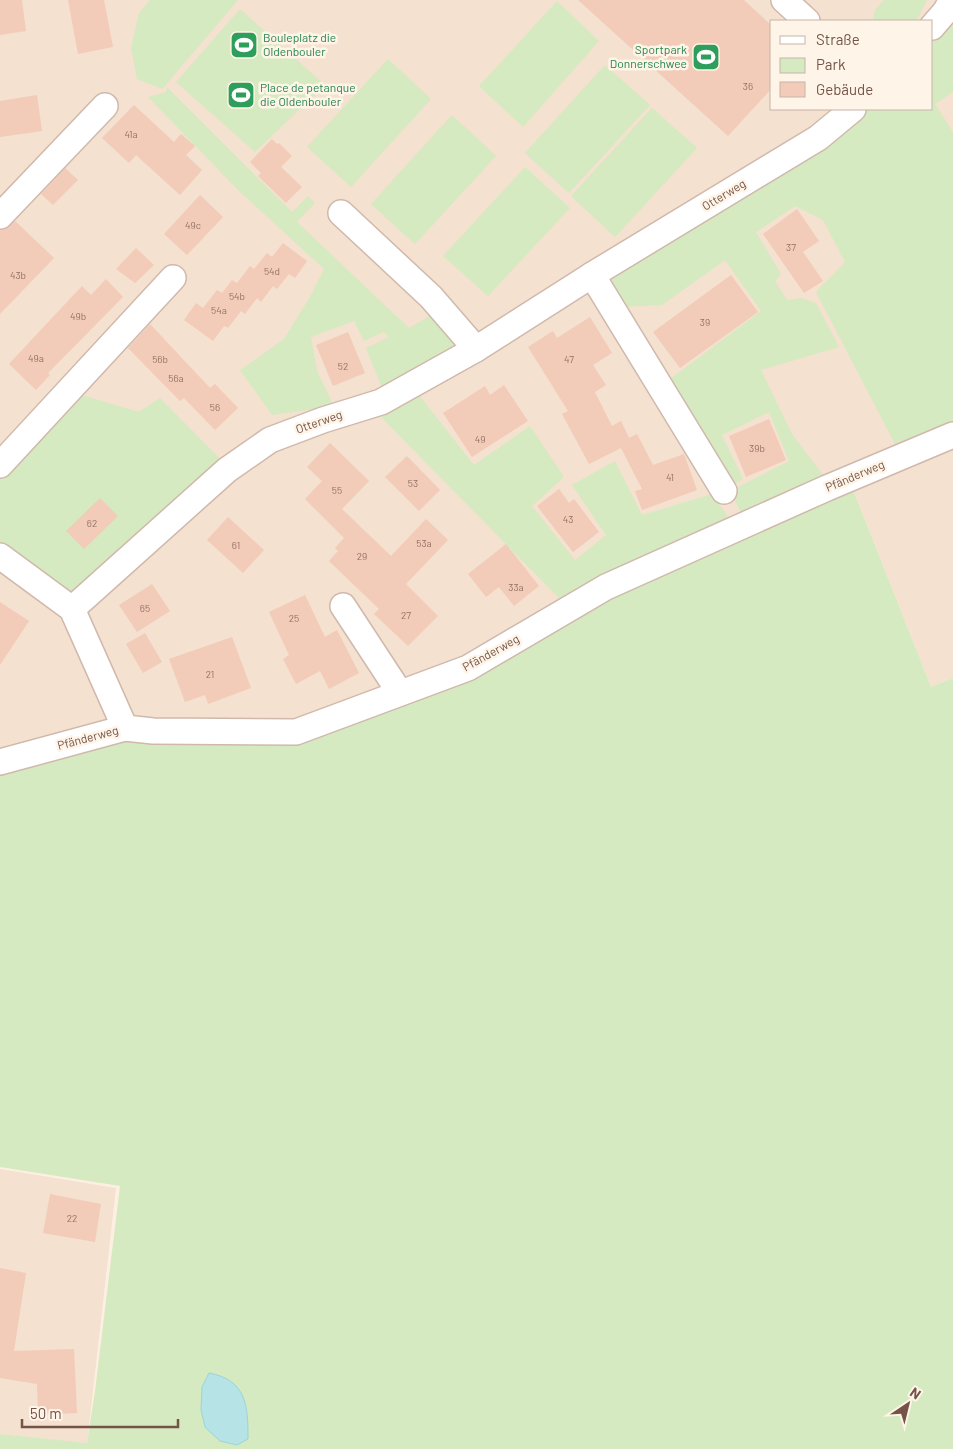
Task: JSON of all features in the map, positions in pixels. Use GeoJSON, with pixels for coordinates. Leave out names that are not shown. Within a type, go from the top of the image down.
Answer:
{"type":"FeatureCollection","features":[{"type":"Feature","properties":{"kind":"street"},"geometry":{"type":"LineString","coordinates":[[784,0],[806,20]]}},
{"type":"Feature","properties":{"kind":"street"},"geometry":{"type":"LineString","coordinates":[[0,216],[105,106]]}},
{"type":"Feature","properties":{"kind":"street","name":"Otterweg"},"geometry":{"type":"LineString","coordinates":[[72,609],[227,470],[270,440],[323,420],[381,402],[476,350],[592,275],[818,138],[852,110]]}},
{"type":"Feature","properties":{"kind":"street"},"geometry":{"type":"LineString","coordinates":[[341,213],[432,297],[476,350]]}},
{"type":"Feature","properties":{"kind":"street"},"geometry":{"type":"LineString","coordinates":[[592,275],[724,491]]}},
{"type":"Feature","properties":{"kind":"street"},"geometry":{"type":"LineString","coordinates":[[0,465],[173,278]]}},
{"type":"Feature","properties":{"kind":"street","name":"Pfänderweg"},"geometry":{"type":"LineString","coordinates":[[0,762],[125,728],[153,731],[296,732],[468,668],[606,587],[827,488],[953,435]]}},
{"type":"Feature","properties":{"kind":"street"},"geometry":{"type":"LineString","coordinates":[[0,556],[72,609],[125,728]]}},
{"type":"Feature","properties":{"kind":"street"},"geometry":{"type":"LineString","coordinates":[[343,606],[400,693]]}},
{"type":"Feature","properties":{"kind":"shaded area"},"geometry":{"type":"Polygon","coordinates":[[[0,0],[953,0],[953,678],[931,687],[847,474],[466,659],[286,723],[0,753],[0,0]]]}},
{"type":"Feature","properties":{"kind":"shaded area"},"geometry":{"type":"Polygon","coordinates":[[[0,1169],[116,1188],[87,1444],[0,1434],[0,1169]]]}},
{"type":"Feature","properties":{"kind":"green space"},"geometry":{"type":"Polygon","coordinates":[[[150,0],[238,0],[162,89],[137,79],[131,48],[139,13],[150,0]]]}},
{"type":"Feature","properties":{"kind":"green space"},"geometry":{"type":"Polygon","coordinates":[[[884,0],[927,0],[917,20],[873,20],[875,10],[884,0]]]}},
{"type":"Feature","properties":{"kind":"green space"},"geometry":{"type":"Polygon","coordinates":[[[557,1],[599,41],[523,127],[479,86],[557,1]]]}},
{"type":"Feature","properties":{"kind":"green space","name":"Bouleplatz die Oldenbouler"},"geometry":{"type":"Polygon","coordinates":[[[240,9],[325,85],[255,152],[176,82],[240,9]]]}},
{"type":"Feature","properties":{"kind":"green space"},"geometry":{"type":"Polygon","coordinates":[[[951,22],[953,27],[953,92],[935,104],[953,132],[953,420],[896,446],[816,292],[845,262],[823,220],[795,206],[756,232],[781,274],[775,281],[787,300],[801,298],[816,303],[839,347],[761,370],[792,434],[823,475],[744,518],[730,491],[789,461],[769,412],[722,435],[743,479],[729,487],[666,382],[761,311],[725,260],[662,305],[621,307],[601,278],[861,110],[933,110],[933,40],[951,22]]]}},
{"type":"Feature","properties":{"kind":"green space"},"geometry":{"type":"Polygon","coordinates":[[[388,59],[431,99],[351,187],[307,147],[388,59]]]}},
{"type":"Feature","properties":{"kind":"green space"},"geometry":{"type":"Polygon","coordinates":[[[605,65],[650,105],[569,193],[525,153],[605,65]]]}},
{"type":"Feature","properties":{"kind":"green space"},"geometry":{"type":"Polygon","coordinates":[[[167,87],[292,212],[308,196],[315,203],[297,222],[409,328],[438,311],[470,348],[385,395],[366,348],[389,337],[384,332],[364,341],[354,321],[311,337],[317,371],[332,402],[322,408],[272,415],[240,370],[284,339],[311,295],[324,269],[237,189],[148,97],[166,92],[167,87]]]}},
{"type":"Feature","properties":{"kind":"green space"},"geometry":{"type":"Polygon","coordinates":[[[652,108],[697,148],[615,237],[571,196],[652,108]]]}},
{"type":"Feature","properties":{"kind":"green space"},"geometry":{"type":"Polygon","coordinates":[[[452,115],[496,156],[415,244],[371,204],[452,115]]]}},
{"type":"Feature","properties":{"kind":"green space"},"geometry":{"type":"Polygon","coordinates":[[[525,167],[570,208],[488,296],[443,256],[525,167]]]}},
{"type":"Feature","properties":{"kind":"green space"},"geometry":{"type":"Polygon","coordinates":[[[415,390],[474,465],[530,426],[564,477],[532,506],[575,560],[606,535],[572,485],[615,461],[642,515],[712,494],[731,521],[561,600],[377,413],[415,390]]]}},
{"type":"Feature","properties":{"kind":"green space"},"geometry":{"type":"Polygon","coordinates":[[[75,393],[139,412],[160,398],[224,463],[70,600],[0,547],[0,473],[75,393]]]}},
{"type":"Feature","properties":{"kind":"green space"},"geometry":{"type":"Polygon","coordinates":[[[852,487],[931,687],[953,678],[953,1449],[0,1449],[0,1434],[87,1443],[120,1186],[0,1167],[0,768],[138,737],[301,738],[611,590],[852,487]]]}},
{"type":"Feature","properties":{"kind":"water"},"geometry":{"type":"Polygon","coordinates":[[[209,1373],[222,1376],[231,1382],[243,1396],[246,1405],[248,1439],[237,1445],[220,1441],[205,1427],[201,1410],[202,1387],[209,1373]]]}},
{"type":"Feature","properties":{"kind":"building"},"geometry":{"type":"Polygon","coordinates":[[[0,0],[22,0],[26,31],[0,35],[0,0]]]}},
{"type":"Feature","properties":{"kind":"building"},"geometry":{"type":"Polygon","coordinates":[[[68,0],[104,0],[113,47],[78,54],[68,0]]]}},
{"type":"Feature","properties":{"kind":"building","name":"Sportpark Donnerschwee"},"geometry":{"type":"Polygon","coordinates":[[[578,0],[744,0],[770,24],[770,90],[728,136],[578,0]]]}},
{"type":"Feature","properties":{"kind":"building"},"geometry":{"type":"Polygon","coordinates":[[[37,95],[42,131],[0,137],[0,101],[37,95]]]}},
{"type":"Feature","properties":{"kind":"building"},"geometry":{"type":"Polygon","coordinates":[[[134,105],[174,142],[181,134],[195,146],[186,155],[202,170],[180,195],[136,155],[129,163],[102,138],[134,105]]]}},
{"type":"Feature","properties":{"kind":"building"},"geometry":{"type":"Polygon","coordinates":[[[272,139],[292,156],[281,167],[302,187],[286,203],[258,176],[261,173],[250,162],[272,139]]]}},
{"type":"Feature","properties":{"kind":"building"},"geometry":{"type":"Polygon","coordinates":[[[65,168],[78,180],[53,205],[41,194],[65,168]]]}},
{"type":"Feature","properties":{"kind":"building"},"geometry":{"type":"Polygon","coordinates":[[[200,195],[223,217],[187,255],[164,234],[200,195]]]}},
{"type":"Feature","properties":{"kind":"building"},"geometry":{"type":"Polygon","coordinates":[[[797,209],[819,241],[803,252],[823,281],[804,293],[763,234],[797,209]]]}},
{"type":"Feature","properties":{"kind":"building"},"geometry":{"type":"Polygon","coordinates":[[[15,221],[54,258],[0,314],[0,230],[4,230],[15,221]]]}},
{"type":"Feature","properties":{"kind":"building"},"geometry":{"type":"Polygon","coordinates":[[[283,243],[307,261],[295,278],[289,274],[277,289],[273,286],[261,302],[257,298],[245,314],[241,311],[228,328],[224,326],[213,341],[184,320],[196,303],[203,308],[217,290],[222,293],[232,280],[237,283],[250,266],[254,269],[267,253],[272,257],[283,243]]]}},
{"type":"Feature","properties":{"kind":"building"},"geometry":{"type":"Polygon","coordinates":[[[136,248],[154,265],[135,283],[116,269],[136,248]]]}},
{"type":"Feature","properties":{"kind":"building"},"geometry":{"type":"Polygon","coordinates":[[[731,275],[758,312],[680,368],[653,332],[731,275]]]}},
{"type":"Feature","properties":{"kind":"building"},"geometry":{"type":"Polygon","coordinates":[[[106,279],[123,297],[48,373],[50,375],[36,390],[9,364],[82,286],[91,295],[106,279]]]}},
{"type":"Feature","properties":{"kind":"building"},"geometry":{"type":"Polygon","coordinates":[[[590,317],[612,353],[593,365],[606,385],[595,392],[612,426],[621,421],[629,438],[637,434],[653,465],[684,454],[697,490],[642,510],[635,491],[642,489],[621,448],[589,464],[562,414],[568,411],[528,347],[553,331],[557,338],[590,317]]]}},
{"type":"Feature","properties":{"kind":"building"},"geometry":{"type":"Polygon","coordinates":[[[150,324],[210,388],[215,384],[238,408],[215,430],[184,398],[180,401],[128,348],[150,324]]]}},
{"type":"Feature","properties":{"kind":"building"},"geometry":{"type":"Polygon","coordinates":[[[348,332],[365,373],[333,386],[316,345],[348,332]]]}},
{"type":"Feature","properties":{"kind":"building"},"geometry":{"type":"Polygon","coordinates":[[[504,385],[528,421],[472,457],[443,413],[485,386],[490,395],[504,385]]]}},
{"type":"Feature","properties":{"kind":"building"},"geometry":{"type":"Polygon","coordinates":[[[769,419],[786,460],[746,477],[729,436],[769,419]]]}},
{"type":"Feature","properties":{"kind":"building"},"geometry":{"type":"Polygon","coordinates":[[[330,443],[369,481],[342,509],[391,556],[426,519],[448,540],[406,584],[438,616],[408,646],[374,614],[379,609],[329,561],[338,551],[335,548],[344,538],[305,499],[322,481],[307,467],[330,443]]]}},
{"type":"Feature","properties":{"kind":"building"},"geometry":{"type":"Polygon","coordinates":[[[407,456],[440,490],[419,511],[385,477],[407,456]]]}},
{"type":"Feature","properties":{"kind":"building"},"geometry":{"type":"Polygon","coordinates":[[[559,489],[569,503],[574,499],[599,532],[573,552],[537,506],[559,489]]]}},
{"type":"Feature","properties":{"kind":"building"},"geometry":{"type":"Polygon","coordinates":[[[100,498],[118,516],[84,549],[66,531],[100,498]]]}},
{"type":"Feature","properties":{"kind":"building"},"geometry":{"type":"Polygon","coordinates":[[[228,517],[264,550],[243,573],[207,540],[228,517]]]}},
{"type":"Feature","properties":{"kind":"building"},"geometry":{"type":"Polygon","coordinates":[[[506,544],[539,586],[514,606],[499,587],[486,597],[468,574],[506,544]]]}},
{"type":"Feature","properties":{"kind":"building"},"geometry":{"type":"Polygon","coordinates":[[[152,584],[170,611],[137,632],[119,605],[152,584]]]}},
{"type":"Feature","properties":{"kind":"building"},"geometry":{"type":"Polygon","coordinates":[[[305,595],[325,637],[337,630],[359,673],[329,689],[320,671],[296,684],[283,659],[289,655],[269,612],[305,595]]]}},
{"type":"Feature","properties":{"kind":"building"},"geometry":{"type":"Polygon","coordinates":[[[0,602],[29,621],[0,665],[0,602]]]}},
{"type":"Feature","properties":{"kind":"building"},"geometry":{"type":"Polygon","coordinates":[[[145,633],[162,662],[143,673],[126,644],[145,633]]]}},
{"type":"Feature","properties":{"kind":"building"},"geometry":{"type":"Polygon","coordinates":[[[232,637],[251,688],[208,704],[205,695],[185,702],[169,659],[232,637]]]}},
{"type":"Feature","properties":{"kind":"building"},"geometry":{"type":"Polygon","coordinates":[[[50,1194],[101,1204],[95,1242],[43,1233],[50,1194]]]}},
{"type":"Feature","properties":{"kind":"building"},"geometry":{"type":"Polygon","coordinates":[[[0,1268],[26,1273],[14,1351],[74,1349],[77,1413],[38,1415],[37,1384],[0,1378],[0,1268]]]}},
{"type":"Feature","properties":{"kind":"place","name":"Bouleplatz die Oldenbouler"},"geometry":{"type":"Point","coordinates":[244,45]}},
{"type":"Feature","properties":{"kind":"place","name":"Sportpark Donnerschwee"},"geometry":{"type":"Point","coordinates":[706,57]}},
{"type":"Feature","properties":{"kind":"place","name":"Place de petanque die Oldenbouler"},"geometry":{"type":"Point","coordinates":[241,95]}}]}
